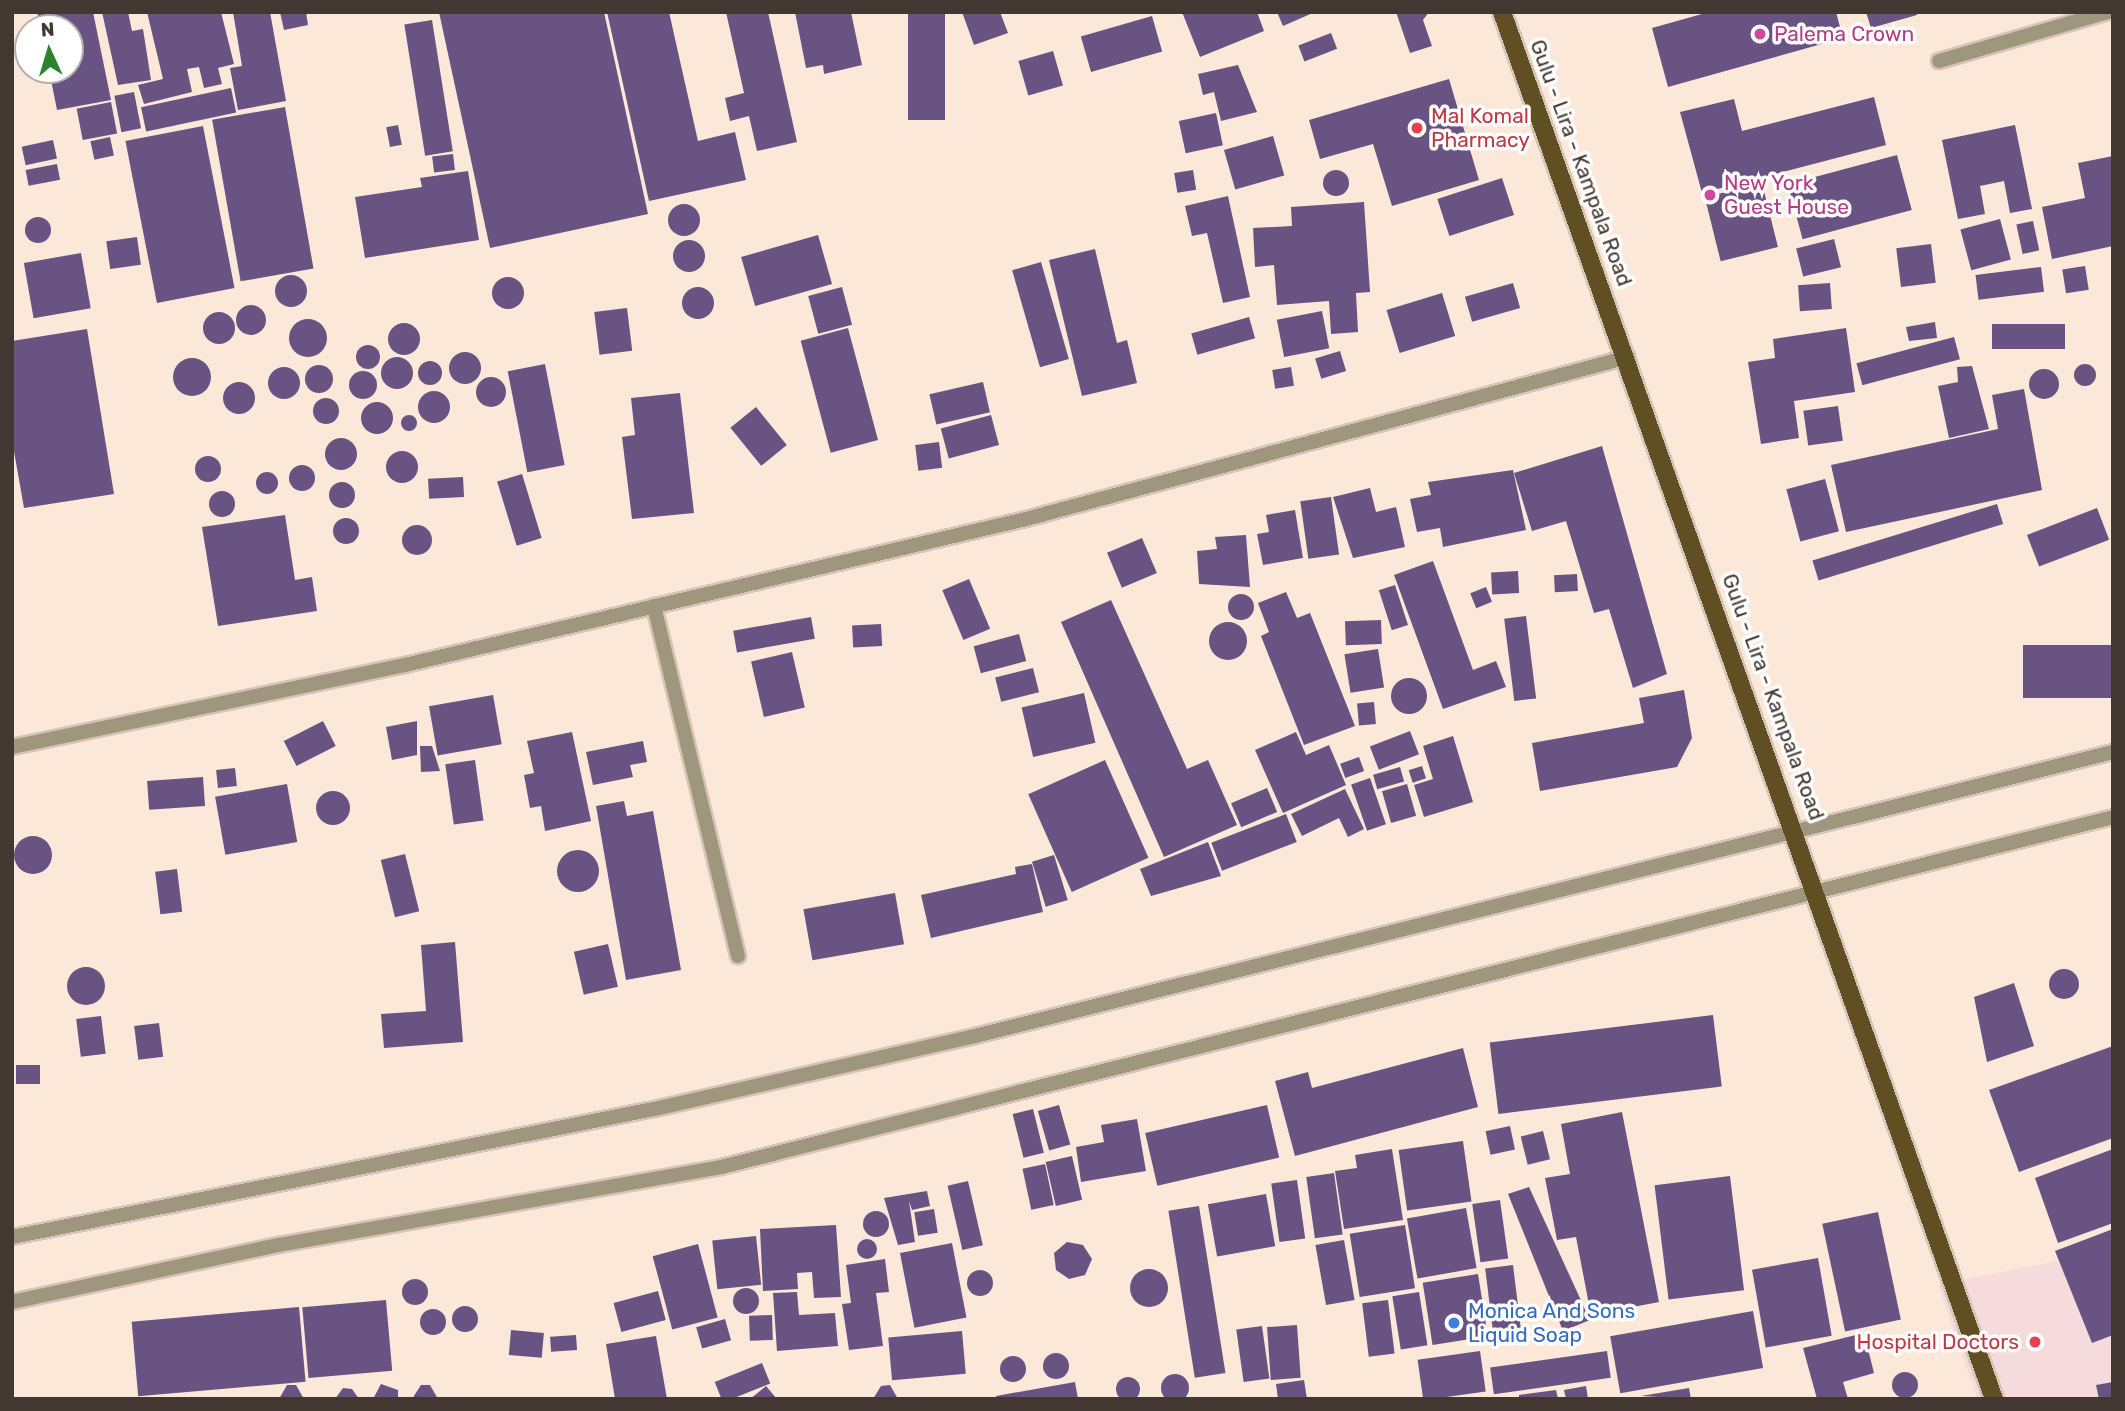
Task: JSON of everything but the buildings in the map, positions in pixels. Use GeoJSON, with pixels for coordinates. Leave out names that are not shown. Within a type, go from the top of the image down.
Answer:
{"type":"FeatureCollection","features":[{"type":"Feature","properties":{"kind":"main road","name":"Gulu - Lira - Kampala Road"},"geometry":{"type":"LineString","coordinates":[[1502,12],[1819,891],[1994,1399]]}},
{"type":"Feature","properties":{"kind":"street"},"geometry":{"type":"LineString","coordinates":[[1940,61],[2108,12]]}},
{"type":"Feature","properties":{"kind":"street"},"geometry":{"type":"LineString","coordinates":[[12,747],[654,607],[1026,519],[1628,357]]}},
{"type":"Feature","properties":{"kind":"street"},"geometry":{"type":"LineString","coordinates":[[654,607],[738,956]]}},
{"type":"Feature","properties":{"kind":"street"},"geometry":{"type":"LineString","coordinates":[[12,1237],[654,1109],[971,1037],[2113,752]]}},
{"type":"Feature","properties":{"kind":"street"},"geometry":{"type":"LineString","coordinates":[[12,1302],[279,1245],[721,1167],[2113,817]]}},
{"type":"Feature","properties":{"kind":"shaded area","name":"Hospital Doctors"},"geometry":{"type":"Polygon","coordinates":[[[2113,1250],[2113,1399],[1977,1399],[1938,1285],[2113,1250]]]}},
{"type":"Feature","properties":{"kind":"place","name":"Palema Crown"},"geometry":{"type":"Point","coordinates":[1760,34]}},
{"type":"Feature","properties":{"kind":"place","name":"Mal Komal Pharmacy"},"geometry":{"type":"Point","coordinates":[1417,128]}},
{"type":"Feature","properties":{"kind":"place","name":"New York Guest House"},"geometry":{"type":"Point","coordinates":[1710,195]}},
{"type":"Feature","properties":{"kind":"place","name":"Monica And Sons Liquid Soap"},"geometry":{"type":"Point","coordinates":[1454,1323]}},
{"type":"Feature","properties":{"kind":"place","name":"Hospital Doctors"},"geometry":{"type":"Point","coordinates":[2035,1342]}}]}
